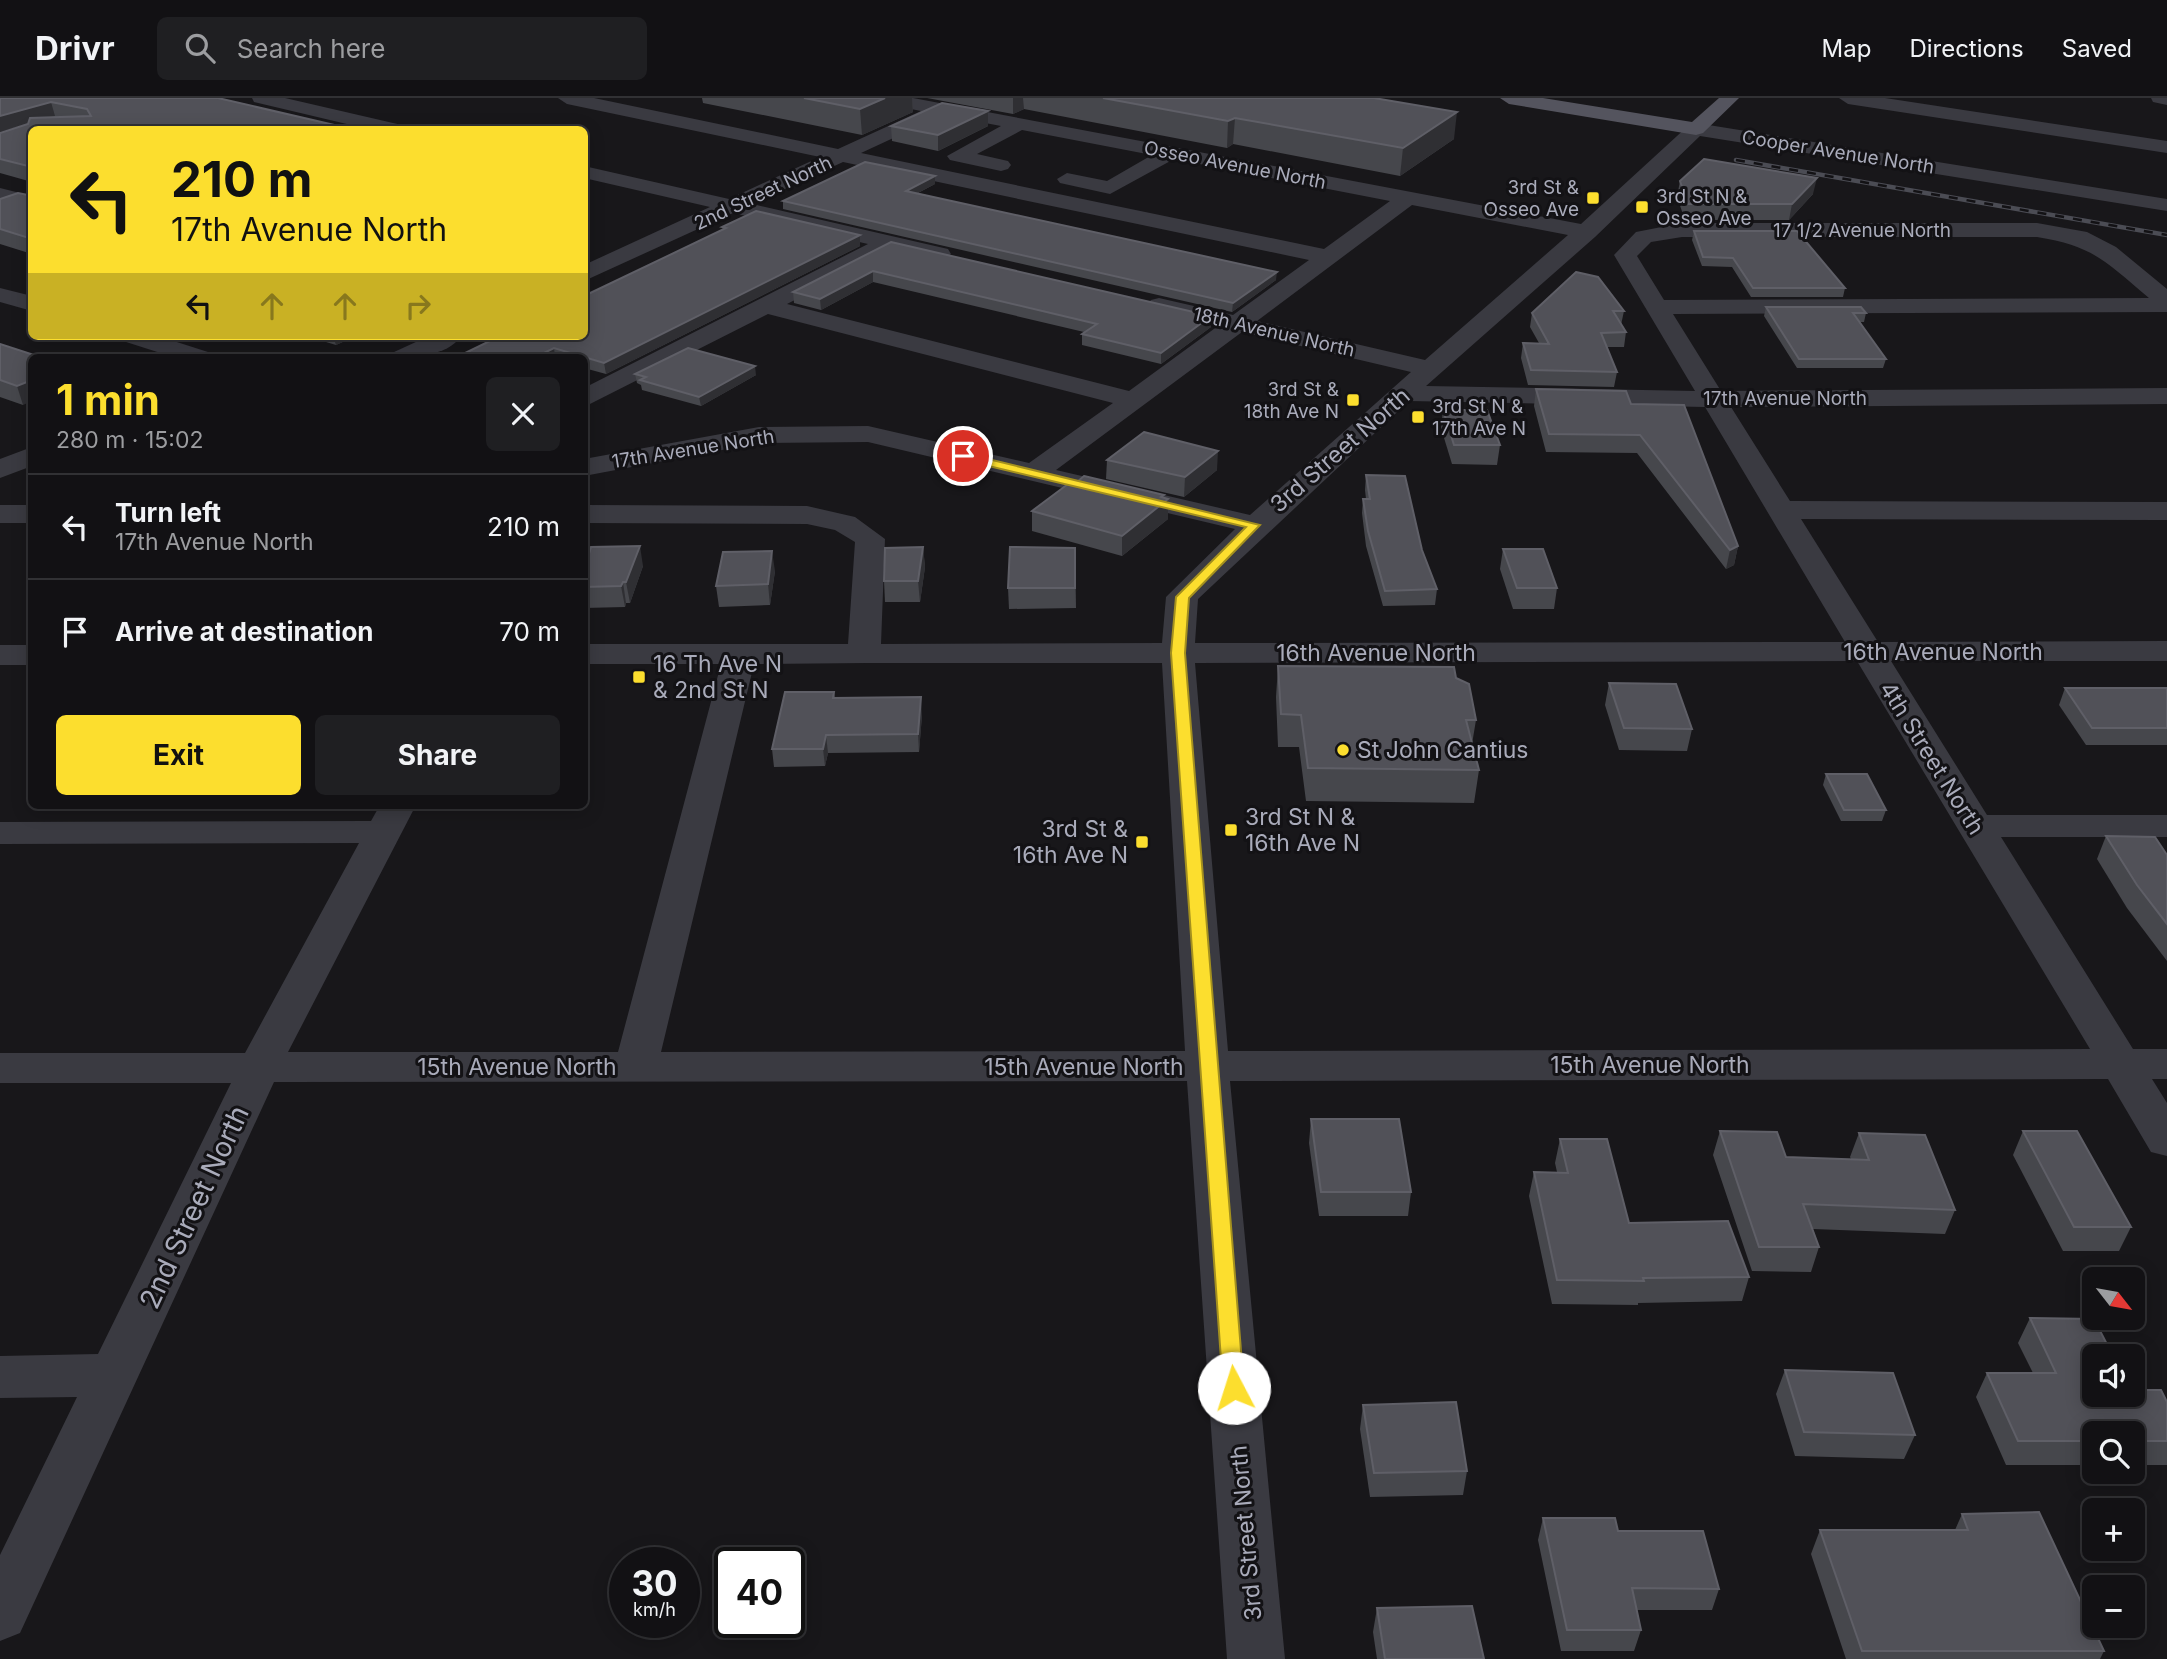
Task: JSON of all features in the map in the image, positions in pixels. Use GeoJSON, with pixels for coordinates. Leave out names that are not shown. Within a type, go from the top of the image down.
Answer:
{"type":"FeatureCollection","features":[{"type":"Feature","properties":{"kind":"main road","name":"3rd Street North"},"geometry":{"type":"LineString","coordinates":[[1696,129],[1730,98]]}},
{"type":"Feature","properties":{"kind":"main road","name":"Cooper Avenue North"},"geometry":{"type":"LineString","coordinates":[[1518,99],[1550,101],[1696,129]]}},
{"type":"Feature","properties":{"kind":"street"},"geometry":{"type":"LineString","coordinates":[[261,98],[382,126]]}},
{"type":"Feature","properties":{"kind":"street"},"geometry":{"type":"LineString","coordinates":[[567,98],[1329,257]]}},
{"type":"Feature","properties":{"kind":"street","name":"Osseo Avenue North"},"geometry":{"type":"LineString","coordinates":[[883,98],[1587,233]]}},
{"type":"Feature","properties":{"kind":"street"},"geometry":{"type":"LineString","coordinates":[[1848,98],[2167,147]]}},
{"type":"Feature","properties":{"kind":"street"},"geometry":{"type":"LineString","coordinates":[[2160,98],[2167,99]]}},
{"type":"Feature","properties":{"kind":"street","name":"2nd Street North"},"geometry":{"type":"LineString","coordinates":[[588,272],[940,109]]}},
{"type":"Feature","properties":{"kind":"street"},"geometry":{"type":"LineString","coordinates":[[1020,124],[957,156],[1021,169]]}},
{"type":"Feature","properties":{"kind":"street","name":"Cooper Avenue North"},"geometry":{"type":"LineString","coordinates":[[1696,129],[2167,205]]}},
{"type":"Feature","properties":{"kind":"street","name":"3rd Street North"},"geometry":{"type":"LineString","coordinates":[[1256,1659],[1178,653],[1182,597],[1254,525],[1587,233],[1696,129]]}},
{"type":"Feature","properties":{"kind":"street"},"geometry":{"type":"LineString","coordinates":[[1047,174],[1111,188],[1170,153]]}},
{"type":"Feature","properties":{"kind":"street"},"geometry":{"type":"LineString","coordinates":[[588,173],[957,258]]}},
{"type":"Feature","properties":{"kind":"street"},"geometry":{"type":"LineString","coordinates":[[0,194],[28,202]]}},
{"type":"Feature","properties":{"kind":"street"},"geometry":{"type":"LineString","coordinates":[[1034,473],[1408,198]]}},
{"type":"Feature","properties":{"kind":"street","name":"17 1/2 Avenue North"},"geometry":{"type":"LineString","coordinates":[[1644,237],[1682,230],[2038,230],[2079,237],[2108,252],[2167,303]]}},
{"type":"Feature","properties":{"kind":"street","name":"4th Street North"},"geometry":{"type":"LineString","coordinates":[[1644,237],[1625,255],[2167,1140]]}},
{"type":"Feature","properties":{"kind":"street"},"geometry":{"type":"LineString","coordinates":[[588,397],[890,242]]}},
{"type":"Feature","properties":{"kind":"street"},"geometry":{"type":"LineString","coordinates":[[588,256],[612,262]]}},
{"type":"Feature","properties":{"kind":"street"},"geometry":{"type":"LineString","coordinates":[[0,295],[28,303]]}},
{"type":"Feature","properties":{"kind":"street","name":"18th Avenue North"},"geometry":{"type":"LineString","coordinates":[[1131,299],[1433,369]]}},
{"type":"Feature","properties":{"kind":"street"},"geometry":{"type":"LineString","coordinates":[[1657,307],[2167,303]]}},
{"type":"Feature","properties":{"kind":"street"},"geometry":{"type":"LineString","coordinates":[[766,306],[1134,400]]}},
{"type":"Feature","properties":{"kind":"street"},"geometry":{"type":"LineString","coordinates":[[145,340],[190,354]]}},
{"type":"Feature","properties":{"kind":"street"},"geometry":{"type":"LineString","coordinates":[[410,354],[440,340]]}},
{"type":"Feature","properties":{"kind":"street","name":"17th Avenue North"},"geometry":{"type":"LineString","coordinates":[[1404,394],[1713,399],[2167,396]]}},
{"type":"Feature","properties":{"kind":"street","name":"17th Avenue North"},"geometry":{"type":"LineString","coordinates":[[588,467],[759,435],[868,434],[1254,525]]}},
{"type":"Feature","properties":{"kind":"street"},"geometry":{"type":"LineString","coordinates":[[0,442],[28,452]]}},
{"type":"Feature","properties":{"kind":"street"},"geometry":{"type":"LineString","coordinates":[[0,470],[28,455]]}},
{"type":"Feature","properties":{"kind":"street"},"geometry":{"type":"LineString","coordinates":[[1780,510],[2167,511]]}},
{"type":"Feature","properties":{"kind":"street"},"geometry":{"type":"LineString","coordinates":[[0,514],[28,514]]}},
{"type":"Feature","properties":{"kind":"street"},"geometry":{"type":"LineString","coordinates":[[588,514],[807,515],[845,523],[870,539],[864,654]]}},
{"type":"Feature","properties":{"kind":"street","name":"16th Avenue North"},"geometry":{"type":"LineString","coordinates":[[588,654],[2167,651]]}},
{"type":"Feature","properties":{"kind":"street"},"geometry":{"type":"LineString","coordinates":[[636,1067],[740,654]]}},
{"type":"Feature","properties":{"kind":"street"},"geometry":{"type":"LineString","coordinates":[[0,655],[28,655]]}},
{"type":"Feature","properties":{"kind":"street"},"geometry":{"type":"LineString","coordinates":[[0,833],[392,819]]}},
{"type":"Feature","properties":{"kind":"street","name":"2nd Street North"},"geometry":{"type":"LineString","coordinates":[[0,1615],[284,1016],[392,819]]}},
{"type":"Feature","properties":{"kind":"street"},"geometry":{"type":"LineString","coordinates":[[1974,826],[2167,826]]}},
{"type":"Feature","properties":{"kind":"street","name":"15th Avenue North"},"geometry":{"type":"LineString","coordinates":[[0,1068],[2167,1064]]}},
{"type":"Feature","properties":{"kind":"street"},"geometry":{"type":"LineString","coordinates":[[0,1377],[114,1375]]}},
{"type":"Feature","properties":{"kind":"building"},"geometry":{"type":"Polygon","coordinates":[[[0,98],[218,98],[339,126],[28,126],[28,166],[0,159],[0,133],[28,124],[30,118],[91,116],[87,109],[51,102],[0,116],[0,98]]]}},
{"type":"Feature","properties":{"kind":"building"},"geometry":{"type":"Polygon","coordinates":[[[804,98],[885,98],[860,109],[804,98]]]}},
{"type":"Feature","properties":{"kind":"building"},"geometry":{"type":"Polygon","coordinates":[[[1103,98],[1374,98],[1457,112],[1403,148],[1235,118],[1228,121],[1103,98]]]}},
{"type":"Feature","properties":{"kind":"building"},"geometry":{"type":"Polygon","coordinates":[[[942,103],[988,111],[938,135],[891,126],[942,103]]]}},
{"type":"Feature","properties":{"kind":"building"},"geometry":{"type":"Polygon","coordinates":[[[1704,159],[1817,178],[1792,204],[1688,204],[1680,181],[1704,159]]]}},
{"type":"Feature","properties":{"kind":"building"},"geometry":{"type":"Polygon","coordinates":[[[865,162],[935,176],[906,191],[1277,272],[1233,303],[783,201],[865,162]]]}},
{"type":"Feature","properties":{"kind":"building"},"geometry":{"type":"Polygon","coordinates":[[[18,193],[28,195],[28,238],[0,229],[0,199],[18,193]]]}},
{"type":"Feature","properties":{"kind":"building"},"geometry":{"type":"Polygon","coordinates":[[[756,211],[860,235],[604,363],[588,358],[588,354],[574,354],[554,348],[542,354],[463,354],[492,340],[588,340],[588,294],[726,228],[722,227],[756,211]]]}},
{"type":"Feature","properties":{"kind":"building"},"geometry":{"type":"Polygon","coordinates":[[[1694,231],[1797,231],[1845,288],[1753,288],[1733,258],[1703,257],[1694,231]]]}},
{"type":"Feature","properties":{"kind":"building"},"geometry":{"type":"Polygon","coordinates":[[[891,242],[1211,316],[1161,353],[1082,334],[1097,324],[873,271],[820,299],[793,292],[891,242]]]}},
{"type":"Feature","properties":{"kind":"building"},"geometry":{"type":"Polygon","coordinates":[[[1576,272],[1598,277],[1624,311],[1613,311],[1626,332],[1601,333],[1617,372],[1531,370],[1523,343],[1549,344],[1532,313],[1576,272]]]}},
{"type":"Feature","properties":{"kind":"building"},"geometry":{"type":"Polygon","coordinates":[[[1766,307],[1861,307],[1866,313],[1853,313],[1886,359],[1799,359],[1766,307]]]}},
{"type":"Feature","properties":{"kind":"building"},"geometry":{"type":"Polygon","coordinates":[[[0,344],[31,354],[28,354],[28,382],[17,386],[0,380],[0,344]]]}},
{"type":"Feature","properties":{"kind":"building"},"geometry":{"type":"Polygon","coordinates":[[[688,348],[755,366],[699,397],[640,380],[646,377],[635,374],[688,348]]]}},
{"type":"Feature","properties":{"kind":"building"},"geometry":{"type":"Polygon","coordinates":[[[1536,389],[1626,391],[1631,404],[1684,405],[1738,546],[1730,550],[1640,435],[1549,434],[1536,389]]]}},
{"type":"Feature","properties":{"kind":"building"},"geometry":{"type":"Polygon","coordinates":[[[1443,410],[1487,410],[1500,445],[1454,445],[1443,410]]]}},
{"type":"Feature","properties":{"kind":"building"},"geometry":{"type":"Polygon","coordinates":[[[1144,432],[1218,451],[1185,477],[1107,460],[1144,432]]]}},
{"type":"Feature","properties":{"kind":"building"},"geometry":{"type":"Polygon","coordinates":[[[1366,475],[1405,476],[1422,550],[1437,589],[1385,591],[1368,531],[1363,499],[1370,499],[1366,475]]]}},
{"type":"Feature","properties":{"kind":"building"},"geometry":{"type":"Polygon","coordinates":[[[1084,476],[1164,495],[1161,497],[1168,499],[1122,536],[1032,511],[1072,481],[1077,482],[1084,476]]]}},
{"type":"Feature","properties":{"kind":"building"},"geometry":{"type":"Polygon","coordinates":[[[640,546],[626,582],[621,586],[588,587],[588,557],[591,547],[640,546]]]}},
{"type":"Feature","properties":{"kind":"building"},"geometry":{"type":"Polygon","coordinates":[[[923,547],[918,581],[884,581],[885,548],[923,547]]]}},
{"type":"Feature","properties":{"kind":"building"},"geometry":{"type":"Polygon","coordinates":[[[1010,547],[1075,548],[1075,588],[1008,588],[1010,547]]]}},
{"type":"Feature","properties":{"kind":"building"},"geometry":{"type":"Polygon","coordinates":[[[1503,549],[1543,549],[1557,588],[1517,588],[1503,549]]]}},
{"type":"Feature","properties":{"kind":"building"},"geometry":{"type":"Polygon","coordinates":[[[772,551],[768,584],[716,586],[723,552],[772,551]]]}},
{"type":"Feature","properties":{"kind":"building"},"geometry":{"type":"Polygon","coordinates":[[[1278,666],[1454,667],[1456,678],[1469,684],[1476,720],[1466,720],[1479,770],[1308,768],[1301,715],[1281,714],[1278,666]]]}},
{"type":"Feature","properties":{"kind":"building"},"geometry":{"type":"Polygon","coordinates":[[[1609,683],[1676,684],[1692,729],[1624,728],[1609,683]]]}},
{"type":"Feature","properties":{"kind":"building"},"geometry":{"type":"Polygon","coordinates":[[[2065,688],[2167,688],[2167,728],[2092,728],[2065,688]]]}},
{"type":"Feature","properties":{"kind":"building"},"geometry":{"type":"Polygon","coordinates":[[[785,692],[834,692],[833,698],[921,697],[918,734],[826,735],[823,749],[772,749],[785,692]]]}},
{"type":"Feature","properties":{"kind":"building"},"geometry":{"type":"Polygon","coordinates":[[[1826,774],[1867,774],[1886,810],[1844,810],[1826,774]]]}},
{"type":"Feature","properties":{"kind":"building"},"geometry":{"type":"Polygon","coordinates":[[[2106,836],[2155,837],[2167,855],[2167,924],[2137,885],[2106,836]]]}},
{"type":"Feature","properties":{"kind":"building"},"geometry":{"type":"Polygon","coordinates":[[[1311,1119],[1399,1119],[1411,1192],[1321,1192],[1311,1119]]]}},
{"type":"Feature","properties":{"kind":"building"},"geometry":{"type":"Polygon","coordinates":[[[1720,1131],[1777,1132],[1786,1157],[1869,1160],[1859,1133],[1925,1135],[1955,1210],[1803,1204],[1819,1247],[1759,1247],[1720,1131]]]}},
{"type":"Feature","properties":{"kind":"building"},"geometry":{"type":"Polygon","coordinates":[[[2023,1131],[2077,1131],[2131,1227],[2074,1227],[2023,1131]]]}},
{"type":"Feature","properties":{"kind":"building"},"geometry":{"type":"Polygon","coordinates":[[[1560,1139],[1607,1139],[1629,1223],[1728,1221],[1749,1277],[1643,1278],[1644,1281],[1557,1280],[1534,1172],[1568,1173],[1560,1139]]]}},
{"type":"Feature","properties":{"kind":"building"},"geometry":{"type":"Polygon","coordinates":[[[2030,1318],[2082,1319],[2082,1330],[2100,1330],[2107,1344],[2082,1344],[2082,1407],[2145,1407],[2145,1390],[2161,1390],[2167,1402],[2167,1441],[2145,1441],[2145,1421],[2082,1421],[2082,1441],[2018,1441],[1987,1373],[2056,1373],[2030,1318]]]}},
{"type":"Feature","properties":{"kind":"building"},"geometry":{"type":"Polygon","coordinates":[[[1785,1370],[1893,1373],[1915,1435],[1804,1432],[1785,1370]]]}},
{"type":"Feature","properties":{"kind":"building"},"geometry":{"type":"Polygon","coordinates":[[[1456,1402],[1467,1471],[1374,1473],[1363,1405],[1456,1402]]]}},
{"type":"Feature","properties":{"kind":"building"},"geometry":{"type":"Polygon","coordinates":[[[2039,1512],[2082,1604],[2082,1638],[2098,1638],[2104,1651],[1862,1651],[1820,1530],[1968,1530],[1962,1514],[2039,1512]]]}},
{"type":"Feature","properties":{"kind":"building"},"geometry":{"type":"Polygon","coordinates":[[[1543,1518],[1615,1518],[1618,1531],[1703,1531],[1719,1589],[1632,1588],[1641,1630],[1567,1630],[1543,1518]]]}},
{"type":"Feature","properties":{"kind":"building"},"geometry":{"type":"Polygon","coordinates":[[[1472,1606],[1484,1659],[1385,1659],[1377,1608],[1472,1606]]]}},
{"type":"Feature","properties":{"kind":"railway"},"geometry":{"type":"LineString","coordinates":[[1736,160],[2167,235]]}},
{"type":"Feature","properties":{"kind":"place","name":"3rd St & Osseo Ave"},"geometry":{"type":"Point","coordinates":[1593,198]}},
{"type":"Feature","properties":{"kind":"place","name":"3rd St N & Osseo Ave"},"geometry":{"type":"Point","coordinates":[1642,207]}},
{"type":"Feature","properties":{"kind":"place","name":"3rd St & 18th Ave N"},"geometry":{"type":"Point","coordinates":[1353,400]}},
{"type":"Feature","properties":{"kind":"place","name":"3rd St N & 17th Ave N"},"geometry":{"type":"Point","coordinates":[1418,417]}},
{"type":"Feature","properties":{"kind":"place","name":"16 Th Ave N & 2nd St N"},"geometry":{"type":"Point","coordinates":[639,677]}},
{"type":"Feature","properties":{"kind":"place","name":"St John Cantius"},"geometry":{"type":"Point","coordinates":[1343,750]}},
{"type":"Feature","properties":{"kind":"place","name":"3rd St N & 16th Ave N"},"geometry":{"type":"Point","coordinates":[1231,830]}},
{"type":"Feature","properties":{"kind":"place","name":"3rd St & 16th Ave N"},"geometry":{"type":"Point","coordinates":[1142,842]}},
{"type":"Feature","properties":{"kind":"route"},"geometry":{"type":"LineString","coordinates":[[963,456],[1254,525],[1182,597],[1178,653],[1206,1017],[1211,1118],[1234,1388]]}}]}
